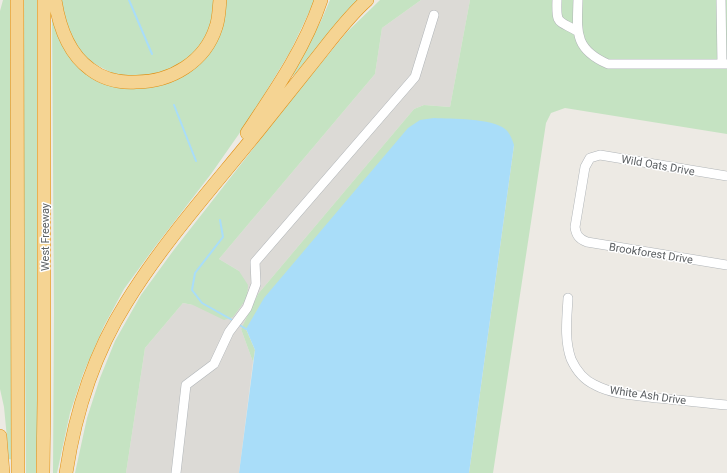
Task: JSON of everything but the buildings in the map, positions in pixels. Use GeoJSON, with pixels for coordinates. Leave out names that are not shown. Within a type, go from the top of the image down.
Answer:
{"type":"FeatureCollection","features":[{"type":"Feature","properties":{"kind":"highway"},"geometry":{"type":"LineString","coordinates":[[18,0],[18,473]]}},
{"type":"Feature","properties":{"kind":"highway","name":"West Freeway"},"geometry":{"type":"LineString","coordinates":[[43,473],[44,0]]}},
{"type":"Feature","properties":{"kind":"highway"},"geometry":{"type":"LineString","coordinates":[[55,0],[64,36],[79,59],[90,70],[102,76],[126,83],[148,82],[165,78],[185,68],[197,58],[207,45],[216,28],[220,0]]}},
{"type":"Feature","properties":{"kind":"highway"},"geometry":{"type":"LineString","coordinates":[[66,473],[71,444],[84,393],[112,327],[140,280],[204,195],[248,133],[292,62],[307,34],[321,0]]}},
{"type":"Feature","properties":{"kind":"highway"},"geometry":{"type":"LineString","coordinates":[[204,195],[255,135],[340,29],[367,0]]}},
{"type":"Feature","properties":{"kind":"highway"},"geometry":{"type":"LineString","coordinates":[[0,436],[3,473]]}},
{"type":"Feature","properties":{"kind":"street"},"geometry":{"type":"LineString","coordinates":[[556,0],[556,17],[560,23],[577,31]]}},
{"type":"Feature","properties":{"kind":"street"},"geometry":{"type":"LineString","coordinates":[[578,0],[577,31],[585,49],[596,58],[608,64],[725,64],[721,0]]}},
{"type":"Feature","properties":{"kind":"street"},"geometry":{"type":"LineString","coordinates":[[176,473],[186,385],[214,364],[229,332],[247,308],[256,284],[255,262],[415,77],[434,15]]}},
{"type":"Feature","properties":{"kind":"street","name":"Wild Oats Drive"},"geometry":{"type":"LineString","coordinates":[[578,236],[575,227],[585,167],[590,158],[600,155],[727,176]]}},
{"type":"Feature","properties":{"kind":"street","name":"Brookforest Drive"},"geometry":{"type":"LineString","coordinates":[[578,236],[581,240],[587,242],[727,265]]}},
{"type":"Feature","properties":{"kind":"street","name":"White Ash Drive"},"geometry":{"type":"LineString","coordinates":[[568,298],[566,336],[568,350],[576,367],[592,384],[609,391],[727,405]]}},
{"type":"Feature","properties":{"kind":"shaded area"},"geometry":{"type":"Polygon","coordinates":[[[421,0],[470,0],[450,107],[424,105],[414,109],[258,294],[241,329],[253,362],[239,473],[126,473],[145,348],[183,303],[193,305],[239,271],[219,259],[375,74],[382,28],[421,0]]]}},
{"type":"Feature","properties":{"kind":"green space"},"geometry":{"type":"Polygon","coordinates":[[[3,0],[10,0],[13,460],[9,459],[4,407],[0,389],[0,11],[3,0]]]}},
{"type":"Feature","properties":{"kind":"green space"},"geometry":{"type":"Polygon","coordinates":[[[24,0],[38,0],[38,428],[36,473],[26,473],[24,0]]]}},
{"type":"Feature","properties":{"kind":"green space"},"geometry":{"type":"Polygon","coordinates":[[[61,0],[215,0],[212,23],[197,52],[166,73],[134,78],[112,73],[93,63],[83,55],[68,34],[61,0]]]}},
{"type":"Feature","properties":{"kind":"green space"},"geometry":{"type":"Polygon","coordinates":[[[223,0],[315,0],[290,52],[248,121],[211,174],[124,289],[104,326],[83,374],[70,413],[57,473],[53,473],[54,312],[52,11],[59,33],[111,82],[189,70],[223,0]]]}},
{"type":"Feature","properties":{"kind":"green space"},"geometry":{"type":"Polygon","coordinates":[[[330,0],[361,0],[293,76],[292,74],[321,21],[330,0]]]}},
{"type":"Feature","properties":{"kind":"green space"},"geometry":{"type":"Polygon","coordinates":[[[380,0],[421,0],[382,28],[375,74],[219,259],[239,271],[248,285],[247,298],[233,317],[224,320],[193,305],[183,303],[145,348],[126,473],[75,473],[87,418],[100,378],[115,341],[141,295],[173,251],[299,90],[346,33],[380,0]]]}},
{"type":"Feature","properties":{"kind":"green space"},"geometry":{"type":"Polygon","coordinates":[[[470,0],[727,0],[727,134],[565,108],[551,113],[546,123],[493,473],[469,473],[514,145],[246,329],[255,350],[253,362],[241,329],[258,294],[414,109],[424,105],[450,107],[470,0]]]}},
{"type":"Feature","properties":{"kind":"water"},"geometry":{"type":"Polygon","coordinates":[[[434,118],[481,121],[499,125],[508,132],[514,145],[469,473],[239,473],[255,350],[246,329],[264,298],[408,128],[420,120],[434,118]]]}},
{"type":"Feature","properties":{"kind":"waterway"},"geometry":{"type":"LineString","coordinates":[[129,0],[152,54]]}},
{"type":"Feature","properties":{"kind":"waterway"},"geometry":{"type":"LineString","coordinates":[[174,105],[196,161]]}},
{"type":"Feature","properties":{"kind":"waterway"},"geometry":{"type":"LineString","coordinates":[[220,220],[223,237],[195,273],[192,290],[202,303],[234,321]]}},
{"type":"Feature","properties":{"kind":"waterway"},"geometry":{"type":"LineString","coordinates":[[238,324],[246,329]]}}]}
